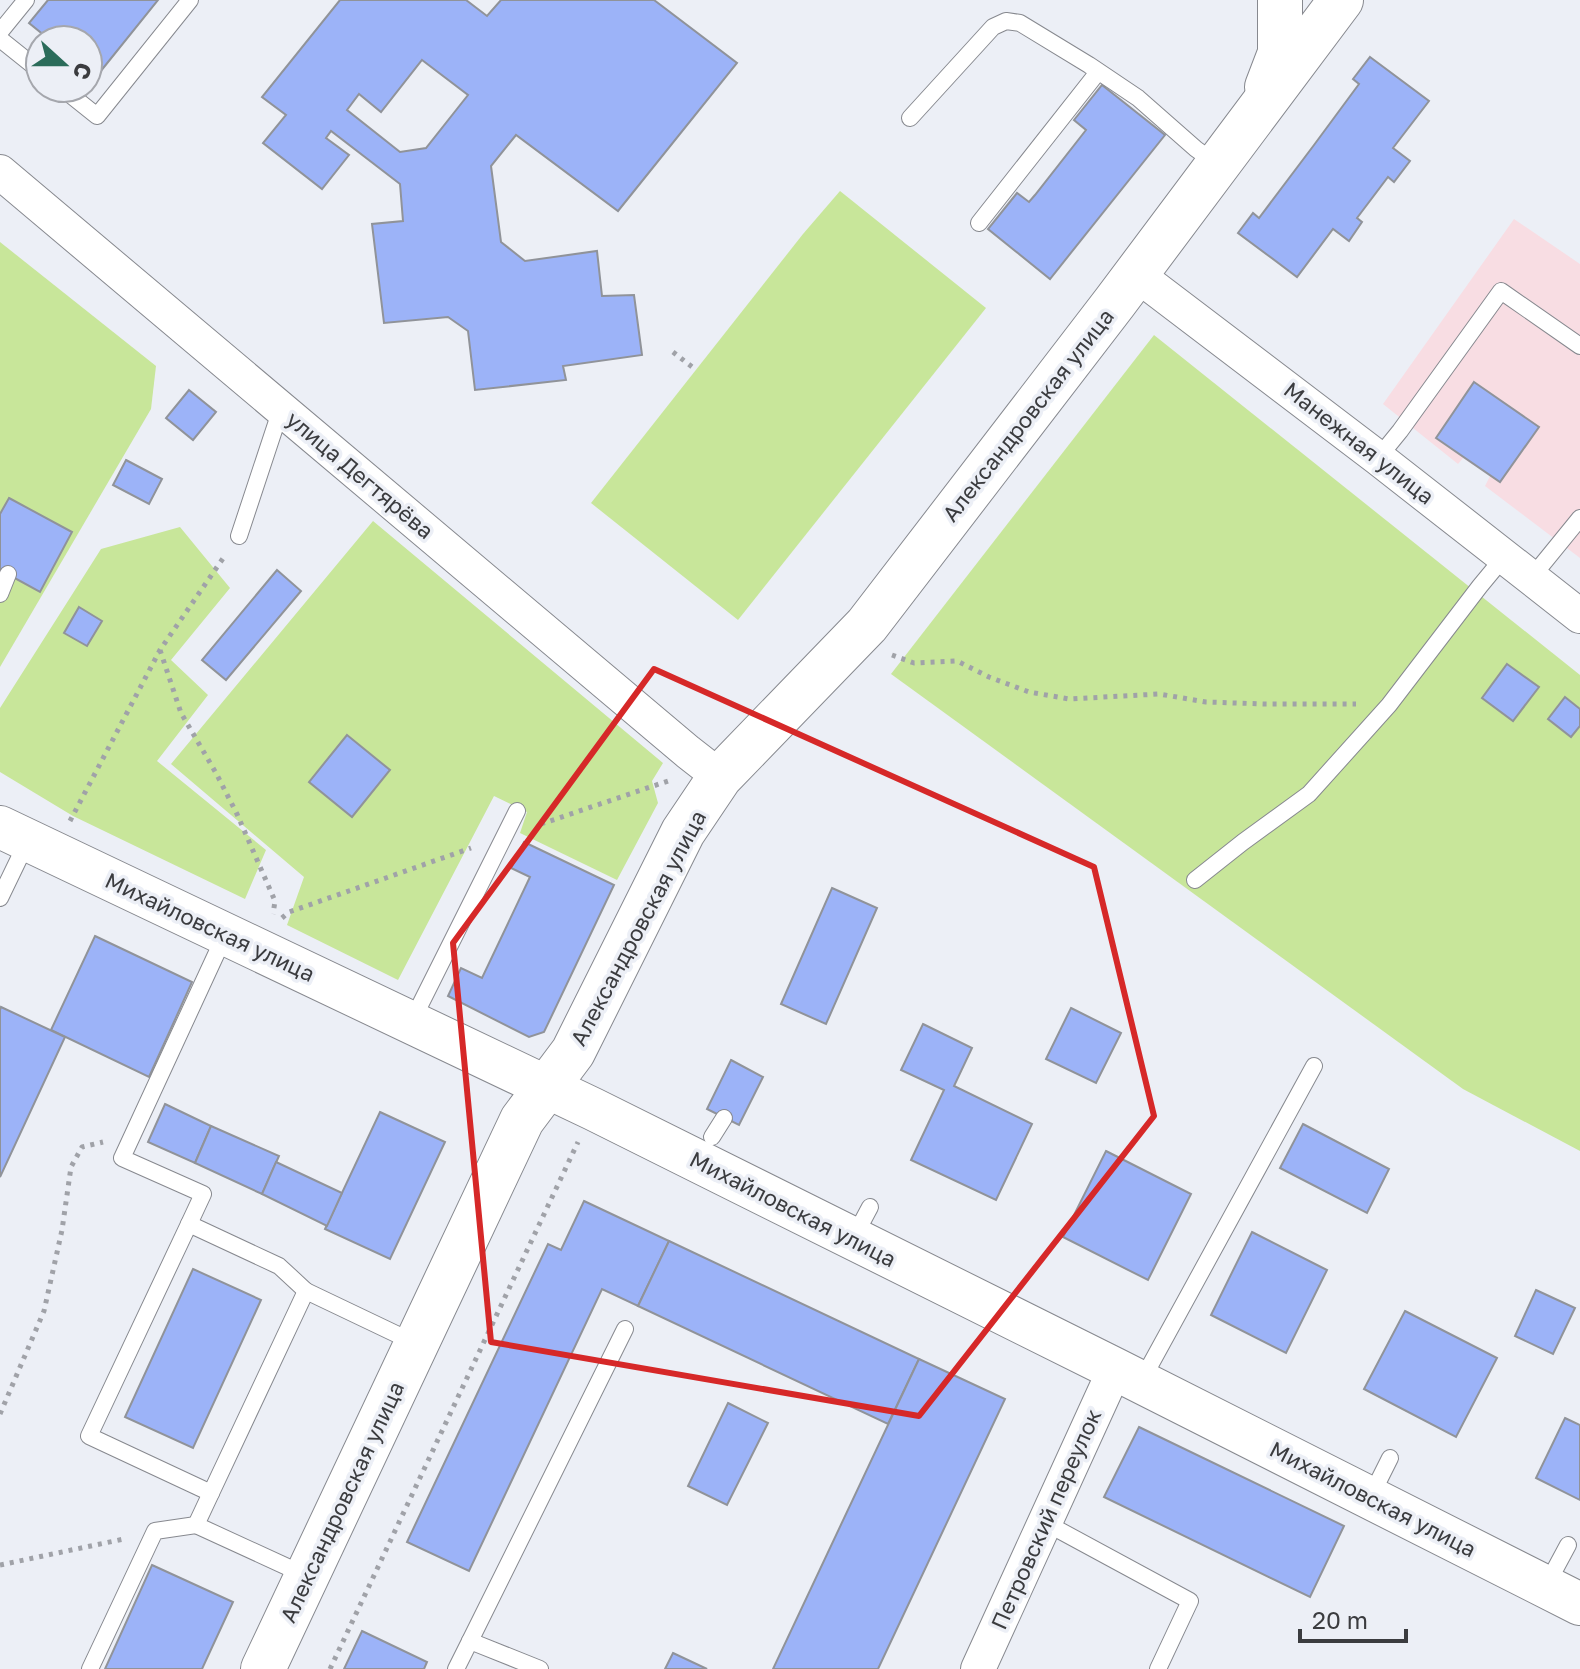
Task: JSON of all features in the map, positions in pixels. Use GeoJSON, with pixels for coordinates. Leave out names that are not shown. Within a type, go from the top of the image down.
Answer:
{"type":"FeatureCollection","features":[{"type":"Feature","properties":{"kind":"main road","name":"Александровская улица"},"geometry":{"type":"LineString","coordinates":[[1256,116],[1280,53],[1280,0]]}},
{"type":"Feature","properties":{"kind":"main road","name":"Александровская улица"},"geometry":{"type":"LineString","coordinates":[[263,1669],[522,1120],[573,1052],[683,832],[720,777],[867,625],[1341,0]]}},
{"type":"Feature","properties":{"kind":"street","name":"улица Дегтярёва"},"geometry":{"type":"LineString","coordinates":[[0,172],[720,777]]}},
{"type":"Feature","properties":{"kind":"street","name":"Манежная улица"},"geometry":{"type":"LineString","coordinates":[[1136,274],[1580,616]]}},
{"type":"Feature","properties":{"kind":"street","name":"Михайловская улица"},"geometry":{"type":"LineString","coordinates":[[31,833],[225,934],[547,1087],[862,1223],[1128,1375],[1563,1595]]}},
{"type":"Feature","properties":{"kind":"street","name":"Петровский переулок"},"geometry":{"type":"LineString","coordinates":[[978,1669],[1044,1522],[1128,1375]]}},
{"type":"Feature","properties":{"kind":"lane"},"geometry":{"type":"LineString","coordinates":[[0,32],[26,0]]}},
{"type":"Feature","properties":{"kind":"lane"},"geometry":{"type":"LineString","coordinates":[[82,104],[97,116],[190,0]]}},
{"type":"Feature","properties":{"kind":"lane"},"geometry":{"type":"LineString","coordinates":[[910,118],[993,27],[1006,21],[1020,23],[1138,98],[1218,165]]}},
{"type":"Feature","properties":{"kind":"lane"},"geometry":{"type":"LineString","coordinates":[[0,39],[24,58]]}},
{"type":"Feature","properties":{"kind":"lane"},"geometry":{"type":"LineString","coordinates":[[979,223],[1098,72]]}},
{"type":"Feature","properties":{"kind":"lane"},"geometry":{"type":"LineString","coordinates":[[1378,458],[1501,291],[1580,346]]}},
{"type":"Feature","properties":{"kind":"lane"},"geometry":{"type":"LineString","coordinates":[[239,536],[281,409]]}},
{"type":"Feature","properties":{"kind":"lane"},"geometry":{"type":"LineString","coordinates":[[1532,577],[1580,518]]}},
{"type":"Feature","properties":{"kind":"lane"},"geometry":{"type":"LineString","coordinates":[[1195,880],[1309,794],[1389,705],[1504,557]]}},
{"type":"Feature","properties":{"kind":"lane"},"geometry":{"type":"LineString","coordinates":[[0,594],[8,574]]}},
{"type":"Feature","properties":{"kind":"lane"},"geometry":{"type":"LineString","coordinates":[[411,1022],[517,811]]}},
{"type":"Feature","properties":{"kind":"lane"},"geometry":{"type":"LineString","coordinates":[[0,898],[31,833]]}},
{"type":"Feature","properties":{"kind":"lane"},"geometry":{"type":"LineString","coordinates":[[211,1493],[89,1436],[203,1194],[122,1158],[225,934]]}},
{"type":"Feature","properties":{"kind":"lane"},"geometry":{"type":"LineString","coordinates":[[1128,1375],[1162,1347],[1314,1066]]}},
{"type":"Feature","properties":{"kind":"lane"},"geometry":{"type":"LineString","coordinates":[[712,1137],[724,1118]]}},
{"type":"Feature","properties":{"kind":"lane"},"geometry":{"type":"LineString","coordinates":[[189,1224],[279,1266],[306,1291],[417,1343]]}},
{"type":"Feature","properties":{"kind":"lane"},"geometry":{"type":"LineString","coordinates":[[196,1525],[306,1291]]}},
{"type":"Feature","properties":{"kind":"lane"},"geometry":{"type":"LineString","coordinates":[[456,1669],[625,1329]]}},
{"type":"Feature","properties":{"kind":"lane"},"geometry":{"type":"LineString","coordinates":[[1370,1498],[1390,1458]]}},
{"type":"Feature","properties":{"kind":"lane"},"geometry":{"type":"LineString","coordinates":[[1044,1522],[1190,1601],[1158,1669]]}},
{"type":"Feature","properties":{"kind":"lane"},"geometry":{"type":"LineString","coordinates":[[90,1669],[155,1531],[196,1525],[307,1576]]}},
{"type":"Feature","properties":{"kind":"lane"},"geometry":{"type":"LineString","coordinates":[[1563,1595],[1568,1545]]}},
{"type":"Feature","properties":{"kind":"lane"},"geometry":{"type":"LineString","coordinates":[[470,1641],[540,1669]]}},
{"type":"Feature","properties":{"kind":"path"},"geometry":{"type":"LineString","coordinates":[[673,352],[696,370]]}},
{"type":"Feature","properties":{"kind":"path"},"geometry":{"type":"LineString","coordinates":[[31,833],[239,536]]}},
{"type":"Feature","properties":{"kind":"path"},"geometry":{"type":"LineString","coordinates":[[160,650],[181,713],[237,814],[275,901],[272,926]]}},
{"type":"Feature","properties":{"kind":"path"},"geometry":{"type":"LineString","coordinates":[[882,652],[914,663],[957,661],[1029,692],[1069,699],[1159,694],[1206,702],[1389,705]]}},
{"type":"Feature","properties":{"kind":"path"},"geometry":{"type":"LineString","coordinates":[[330,1669],[580,1137]]}},
{"type":"Feature","properties":{"kind":"path"},"geometry":{"type":"LineString","coordinates":[[0,1414],[44,1311],[62,1230],[71,1167],[82,1147],[101,1142],[128,1146]]}},
{"type":"Feature","properties":{"kind":"path"},"geometry":{"type":"LineString","coordinates":[[0,1565],[155,1531]]}},
{"type":"Feature","properties":{"kind":"highlighted area"},"geometry":{"type":"Polygon","coordinates":[[[654,669],[1094,867],[1154,1116],[919,1416],[491,1342],[453,943],[654,669]]]}},
{"type":"Feature","properties":{"kind":"shaded area"},"geometry":{"type":"Polygon","coordinates":[[[1514,219],[1580,264],[1580,558],[1485,486],[1490,476],[1463,458],[1458,464],[1383,404],[1514,219]]]}},
{"type":"Feature","properties":{"kind":"green space"},"geometry":{"type":"Polygon","coordinates":[[[840,191],[986,308],[738,620],[591,503],[840,191]]]}},
{"type":"Feature","properties":{"kind":"green space"},"geometry":{"type":"Polygon","coordinates":[[[0,242],[156,366],[151,409],[0,667],[0,242]]]}},
{"type":"Feature","properties":{"kind":"green space"},"geometry":{"type":"Polygon","coordinates":[[[1154,335],[1580,675],[1580,1151],[1463,1089],[891,674],[1154,335]]]}},
{"type":"Feature","properties":{"kind":"green space"},"geometry":{"type":"Polygon","coordinates":[[[373,521],[663,763],[652,781],[658,803],[617,880],[520,833],[527,812],[494,796],[398,980],[287,925],[304,877],[171,764],[373,521]]]}},
{"type":"Feature","properties":{"kind":"green space"},"geometry":{"type":"Polygon","coordinates":[[[180,527],[230,588],[171,660],[208,695],[157,761],[266,850],[245,899],[73,816],[0,772],[0,708],[101,549],[180,527]]]}},
{"type":"Feature","properties":{"kind":"building"},"geometry":{"type":"Polygon","coordinates":[[[48,0],[158,0],[104,67],[104,24],[29,23],[48,0]]]}},
{"type":"Feature","properties":{"kind":"building"},"geometry":{"type":"Polygon","coordinates":[[[340,0],[466,0],[487,16],[501,0],[654,0],[737,63],[618,211],[516,135],[491,166],[501,242],[525,261],[597,251],[602,296],[634,295],[642,355],[563,366],[566,380],[475,390],[468,331],[448,317],[384,323],[372,224],[403,221],[400,184],[331,131],[326,138],[349,155],[322,189],[263,143],[286,115],[262,97],[340,0]],[[422,60],[381,112],[359,94],[347,110],[400,152],[426,148],[468,95],[422,60]]]}},
{"type":"Feature","properties":{"kind":"building"},"geometry":{"type":"Polygon","coordinates":[[[1370,57],[1429,101],[1393,148],[1410,161],[1394,182],[1388,177],[1357,218],[1362,222],[1349,241],[1333,229],[1297,277],[1238,233],[1253,213],[1259,218],[1314,145],[1359,84],[1353,79],[1370,57]]]}},
{"type":"Feature","properties":{"kind":"building"},"geometry":{"type":"Polygon","coordinates":[[[1102,85],[1165,135],[1050,279],[988,229],[1017,193],[1029,202],[1035,195],[1086,130],[1074,120],[1102,85]]]}},
{"type":"Feature","properties":{"kind":"building"},"geometry":{"type":"Polygon","coordinates":[[[1474,382],[1539,427],[1500,482],[1436,438],[1474,382]]]}},
{"type":"Feature","properties":{"kind":"building"},"geometry":{"type":"Polygon","coordinates":[[[189,390],[216,412],[193,440],[166,418],[189,390]]]}},
{"type":"Feature","properties":{"kind":"building"},"geometry":{"type":"Polygon","coordinates":[[[126,460],[162,479],[149,504],[113,485],[126,460]]]}},
{"type":"Feature","properties":{"kind":"building"},"geometry":{"type":"Polygon","coordinates":[[[9,498],[72,532],[40,592],[0,570],[0,514],[9,498]]]}},
{"type":"Feature","properties":{"kind":"building"},"geometry":{"type":"Polygon","coordinates":[[[277,570],[301,591],[226,680],[202,660],[277,570]]]}},
{"type":"Feature","properties":{"kind":"building"},"geometry":{"type":"Polygon","coordinates":[[[79,607],[102,621],[87,646],[64,633],[79,607]]]}},
{"type":"Feature","properties":{"kind":"building"},"geometry":{"type":"Polygon","coordinates":[[[1507,664],[1539,687],[1513,721],[1482,698],[1507,664]]]}},
{"type":"Feature","properties":{"kind":"building"},"geometry":{"type":"Polygon","coordinates":[[[1565,697],[1580,709],[1580,726],[1571,737],[1548,719],[1565,697]]]}},
{"type":"Feature","properties":{"kind":"building"},"geometry":{"type":"Polygon","coordinates":[[[347,735],[390,770],[352,817],[309,782],[347,735]]]}},
{"type":"Feature","properties":{"kind":"building"},"geometry":{"type":"Polygon","coordinates":[[[524,842],[614,885],[544,1032],[529,1037],[448,996],[461,968],[482,978],[530,877],[511,868],[524,842]]]}},
{"type":"Feature","properties":{"kind":"building"},"geometry":{"type":"Polygon","coordinates":[[[832,888],[877,908],[826,1024],[781,1004],[832,888]]]}},
{"type":"Feature","properties":{"kind":"building"},"geometry":{"type":"Polygon","coordinates":[[[95,936],[192,982],[149,1077],[51,1030],[95,936]]]}},
{"type":"Feature","properties":{"kind":"building"},"geometry":{"type":"Polygon","coordinates":[[[1,1007],[65,1037],[0,1177],[0,1010],[1,1007]]]}},
{"type":"Feature","properties":{"kind":"building"},"geometry":{"type":"Polygon","coordinates":[[[1071,1008],[1121,1033],[1096,1083],[1046,1059],[1071,1008]]]}},
{"type":"Feature","properties":{"kind":"building"},"geometry":{"type":"Polygon","coordinates":[[[923,1024],[972,1048],[954,1086],[1032,1124],[996,1200],[911,1160],[944,1090],[901,1070],[923,1024]]]}},
{"type":"Feature","properties":{"kind":"building"},"geometry":{"type":"Polygon","coordinates":[[[731,1060],[763,1077],[739,1125],[707,1109],[731,1060]]]}},
{"type":"Feature","properties":{"kind":"building"},"geometry":{"type":"Polygon","coordinates":[[[165,1104],[211,1126],[195,1163],[148,1142],[165,1104]]]}},
{"type":"Feature","properties":{"kind":"building"},"geometry":{"type":"Polygon","coordinates":[[[380,1112],[445,1142],[390,1259],[325,1229],[380,1112]]]}},
{"type":"Feature","properties":{"kind":"building"},"geometry":{"type":"Polygon","coordinates":[[[1303,1124],[1389,1169],[1367,1213],[1280,1168],[1303,1124]]]}},
{"type":"Feature","properties":{"kind":"building"},"geometry":{"type":"Polygon","coordinates":[[[211,1126],[279,1156],[262,1194],[195,1163],[211,1126]]]}},
{"type":"Feature","properties":{"kind":"building"},"geometry":{"type":"Polygon","coordinates":[[[1106,1151],[1191,1194],[1148,1280],[1063,1237],[1106,1151]]]}},
{"type":"Feature","properties":{"kind":"building"},"geometry":{"type":"Polygon","coordinates":[[[276,1162],[342,1193],[327,1226],[262,1194],[276,1162]]]}},
{"type":"Feature","properties":{"kind":"building"},"geometry":{"type":"Polygon","coordinates":[[[584,1201],[669,1241],[638,1306],[602,1289],[469,1571],[407,1542],[548,1244],[561,1250],[584,1201]]]}},
{"type":"Feature","properties":{"kind":"building"},"geometry":{"type":"Polygon","coordinates":[[[1252,1232],[1327,1270],[1286,1353],[1211,1315],[1252,1232]]]}},
{"type":"Feature","properties":{"kind":"building"},"geometry":{"type":"Polygon","coordinates":[[[669,1241],[919,1359],[888,1424],[638,1306],[669,1241]]]}},
{"type":"Feature","properties":{"kind":"building"},"geometry":{"type":"Polygon","coordinates":[[[193,1269],[261,1300],[193,1448],[125,1417],[193,1269]]]}},
{"type":"Feature","properties":{"kind":"building"},"geometry":{"type":"Polygon","coordinates":[[[1536,1290],[1575,1308],[1553,1354],[1515,1336],[1536,1290]]]}},
{"type":"Feature","properties":{"kind":"building"},"geometry":{"type":"Polygon","coordinates":[[[1405,1311],[1497,1358],[1456,1437],[1364,1389],[1405,1311]]]}},
{"type":"Feature","properties":{"kind":"building"},"geometry":{"type":"Polygon","coordinates":[[[919,1359],[1005,1399],[878,1669],[773,1669],[919,1359]]]}},
{"type":"Feature","properties":{"kind":"building"},"geometry":{"type":"Polygon","coordinates":[[[728,1403],[768,1423],[727,1505],[688,1486],[728,1403]]]}},
{"type":"Feature","properties":{"kind":"building"},"geometry":{"type":"Polygon","coordinates":[[[1565,1418],[1580,1425],[1580,1500],[1536,1478],[1565,1418]]]}},
{"type":"Feature","properties":{"kind":"building"},"geometry":{"type":"Polygon","coordinates":[[[1139,1427],[1344,1526],[1310,1597],[1104,1497],[1139,1427]]]}},
{"type":"Feature","properties":{"kind":"building"},"geometry":{"type":"Polygon","coordinates":[[[152,1565],[233,1602],[202,1669],[105,1669],[152,1565]]]}},
{"type":"Feature","properties":{"kind":"building"},"geometry":{"type":"Polygon","coordinates":[[[362,1631],[427,1662],[424,1669],[344,1669],[362,1631]]]}},
{"type":"Feature","properties":{"kind":"building"},"geometry":{"type":"Polygon","coordinates":[[[673,1653],[707,1669],[665,1669],[673,1653]]]}}]}
